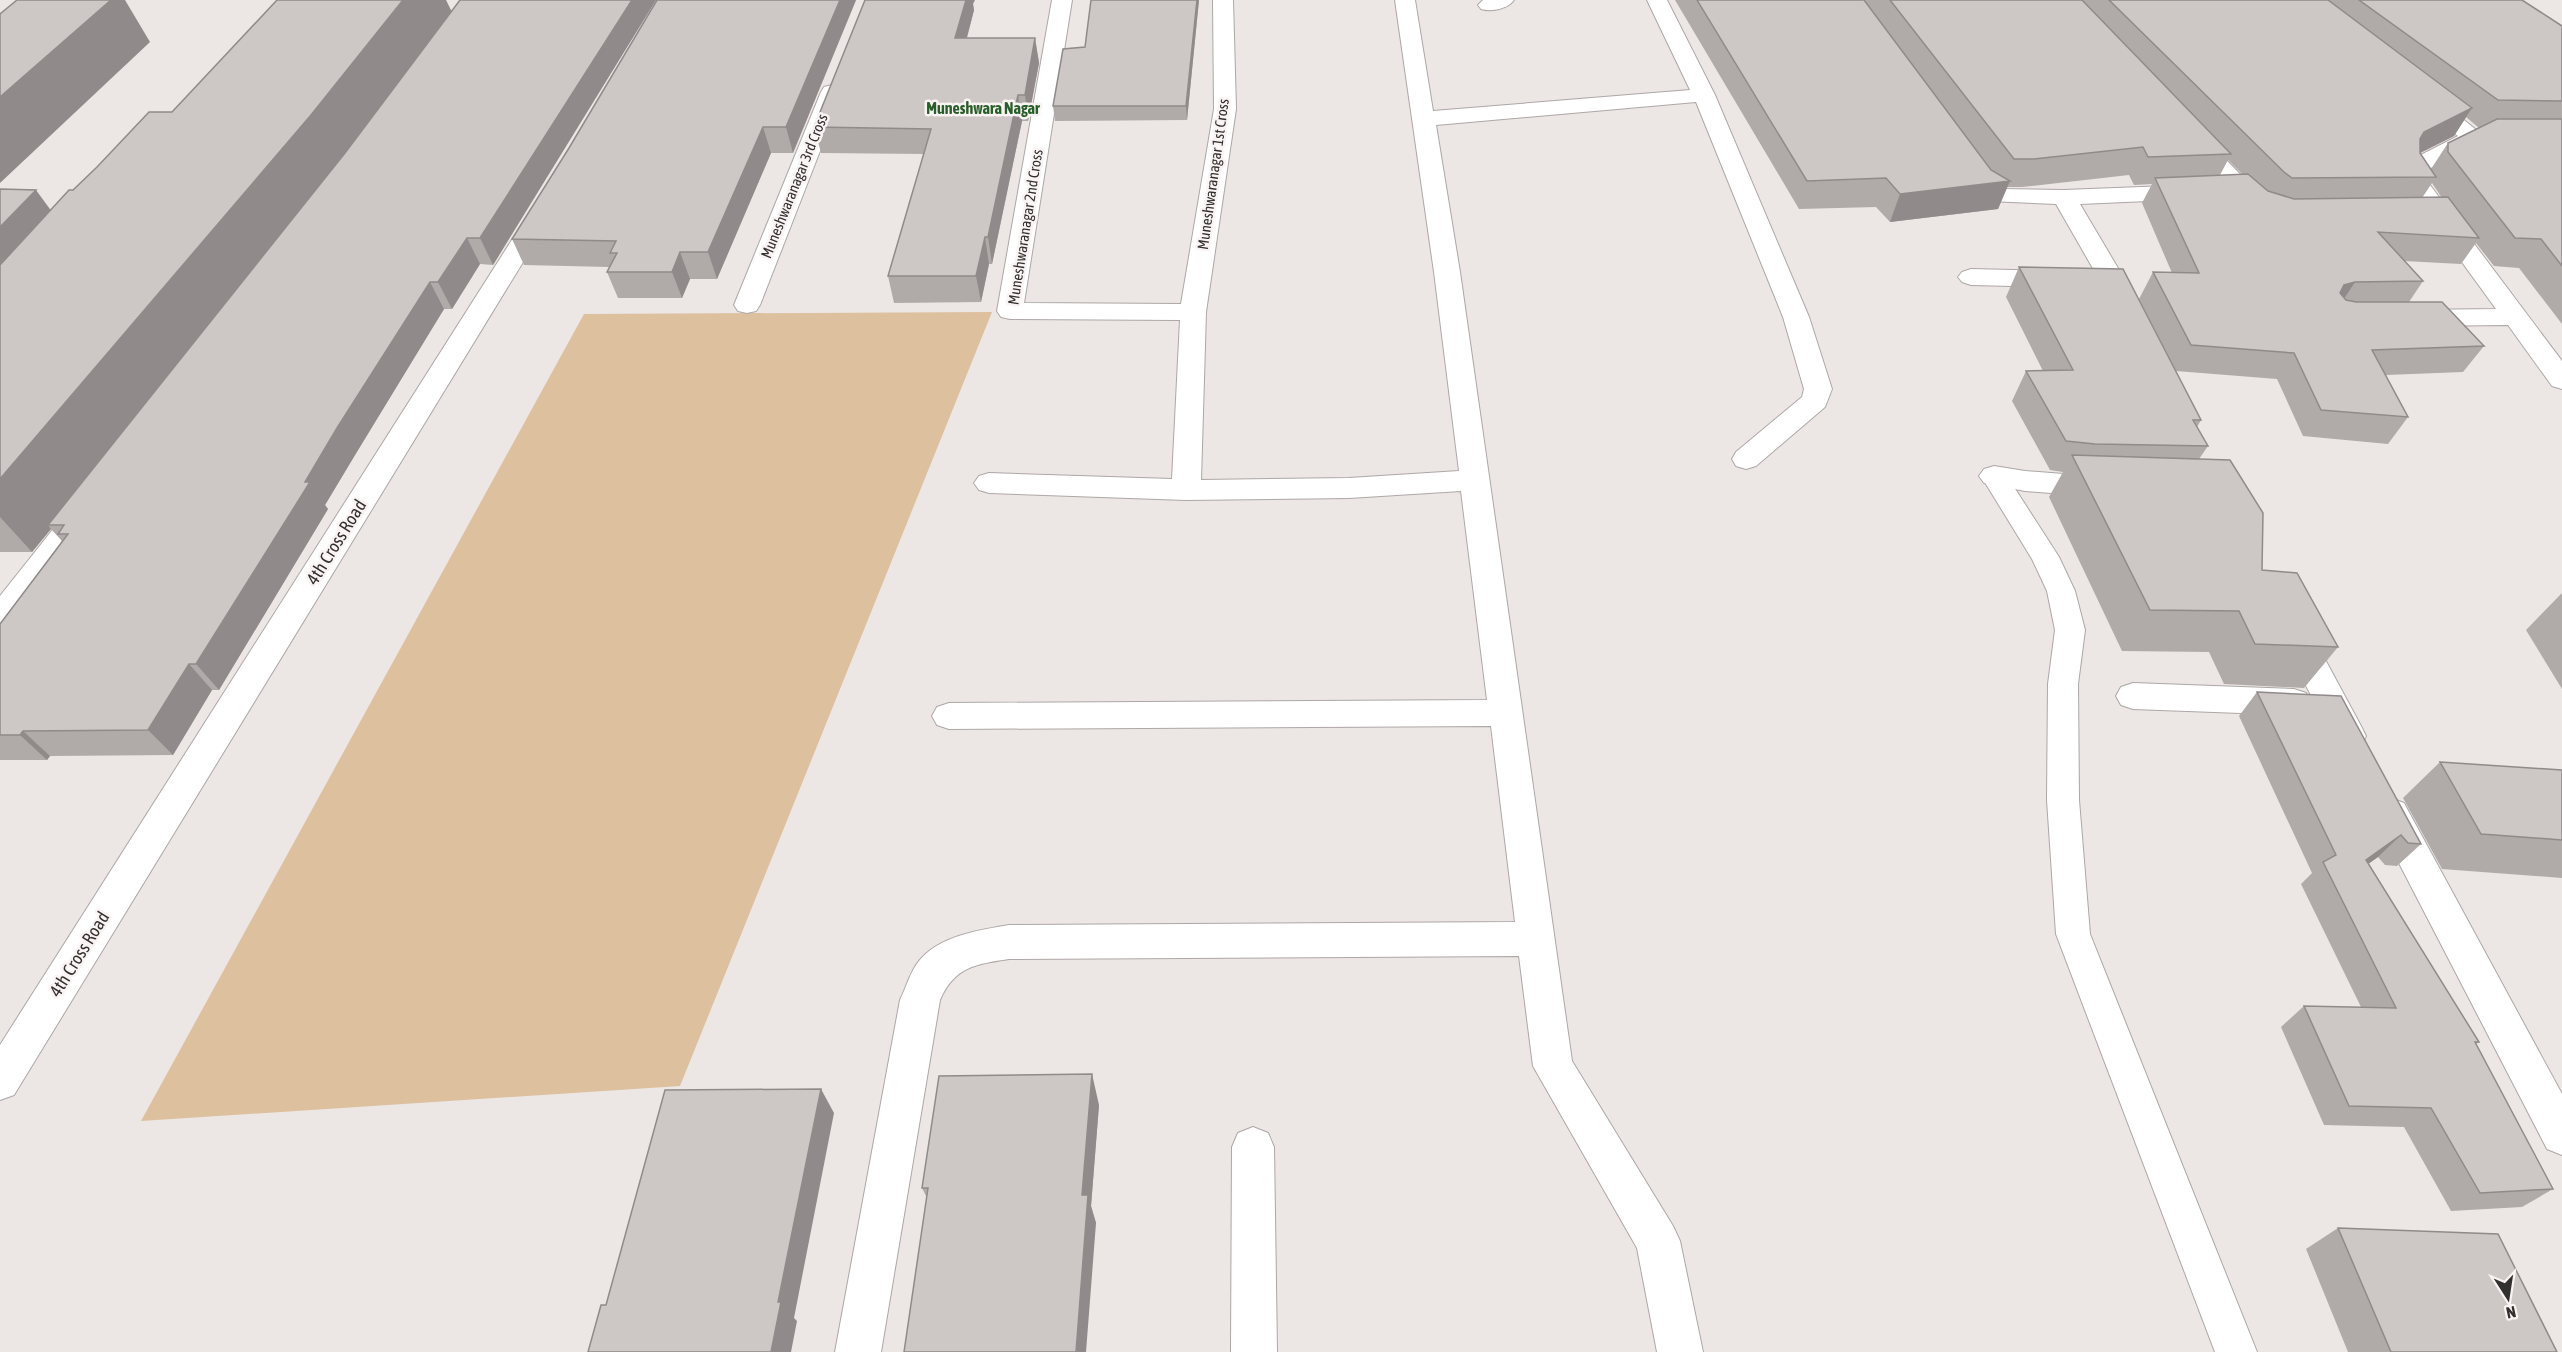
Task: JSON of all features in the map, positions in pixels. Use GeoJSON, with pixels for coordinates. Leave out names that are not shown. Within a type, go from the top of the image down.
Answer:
{"type":"FeatureCollection","features":[{"type":"Feature","properties":{"kind":"street","name":"Muneshwaranagar 2nd Cross"},"geometry":{"type":"LineString","coordinates":[[1062,0],[1010,311],[1193,312]]}},
{"type":"Feature","properties":{"kind":"street","name":"Muneshwaranagar 1st Cross"},"geometry":{"type":"LineString","coordinates":[[1186,490],[1193,312],[1225,109],[1223,0]]}},
{"type":"Feature","properties":{"kind":"street"},"geometry":{"type":"LineString","coordinates":[[1405,0],[1447,272],[1553,1066],[1658,1241],[1680,1352]]}},
{"type":"Feature","properties":{"kind":"street"},"geometry":{"type":"LineString","coordinates":[[1657,0],[1704,94],[1796,317],[1818,389],[1815,401],[1746,459]]}},
{"type":"Feature","properties":{"kind":"street","name":"Muneshwaranagar 3rd Cross"},"geometry":{"type":"LineString","coordinates":[[747,305],[838,76]]}},
{"type":"Feature","properties":{"kind":"street"},"geometry":{"type":"LineString","coordinates":[[2410,89],[2485,137],[2415,167],[2415,181],[2428,214],[2516,317],[2562,380]]}},
{"type":"Feature","properties":{"kind":"street"},"geometry":{"type":"LineString","coordinates":[[1423,119],[1704,94]]}},
{"type":"Feature","properties":{"kind":"street"},"geometry":{"type":"LineString","coordinates":[[2178,124],[2257,207],[2268,214],[2279,216]]}},
{"type":"Feature","properties":{"kind":"street"},"geometry":{"type":"LineString","coordinates":[[1961,154],[1989,192],[1996,196],[2064,197],[2242,190]]}},
{"type":"Feature","properties":{"kind":"street","name":"4th Cross Road"},"geometry":{"type":"LineString","coordinates":[[0,1081],[554,194]]}},
{"type":"Feature","properties":{"kind":"street"},"geometry":{"type":"LineString","coordinates":[[2064,197],[2094,280],[2140,332]]}},
{"type":"Feature","properties":{"kind":"street"},"geometry":{"type":"LineString","coordinates":[[1971,277],[2094,280]]}},
{"type":"Feature","properties":{"kind":"street"},"geometry":{"type":"LineString","coordinates":[[2385,318],[2516,317]]}},
{"type":"Feature","properties":{"kind":"street"},"geometry":{"type":"LineString","coordinates":[[1994,476],[2078,486],[2125,487]]}},
{"type":"Feature","properties":{"kind":"street"},"geometry":{"type":"LineString","coordinates":[[989,483],[1186,490],[1349,488],[1474,480]]}},
{"type":"Feature","properties":{"kind":"street"},"geometry":{"type":"LineString","coordinates":[[0,619],[102,489]]}},
{"type":"Feature","properties":{"kind":"street"},"geometry":{"type":"LineString","coordinates":[[2282,609],[2562,1135]]}},
{"type":"Feature","properties":{"kind":"street"},"geometry":{"type":"LineString","coordinates":[[2133,696],[2332,704]]}},
{"type":"Feature","properties":{"kind":"street"},"geometry":{"type":"LineString","coordinates":[[949,716],[1506,713]]}},
{"type":"Feature","properties":{"kind":"street"},"geometry":{"type":"LineString","coordinates":[[858,1352],[920,1000],[932,974],[954,955],[983,946],[1010,942],[1536,939]]}},
{"type":"Feature","properties":{"kind":"street"},"geometry":{"type":"LineString","coordinates":[[1253,1147],[1254,1352]]}},
{"type":"Feature","properties":{"kind":"lane"},"geometry":{"type":"LineString","coordinates":[[1994,476],[2045,557],[2061,591],[2070,630],[2063,684],[2063,788],[2073,934],[2236,1352]]}},
{"type":"Feature","properties":{"kind":"shaded area"},"geometry":{"type":"Polygon","coordinates":[[[992,312],[680,1086],[141,1121],[584,314],[992,312]]]}},
{"type":"Feature","properties":{"kind":"building"},"geometry":{"type":"Polygon","coordinates":[[[17,0],[111,0],[0,97],[0,14],[17,0]]]}},
{"type":"Feature","properties":{"kind":"building"},"geometry":{"type":"Polygon","coordinates":[[[277,0],[403,0],[311,115],[0,479],[0,265],[69,190],[73,190],[97,167],[149,112],[172,112],[277,0]]]}},
{"type":"Feature","properties":{"kind":"building"},"geometry":{"type":"Polygon","coordinates":[[[460,0],[632,0],[480,238],[467,238],[438,282],[430,282],[337,428],[305,482],[310,482],[196,664],[189,664],[148,730],[23,731],[20,735],[0,735],[0,624],[68,534],[58,534],[64,525],[48,525],[345,153],[460,0]]]}},
{"type":"Feature","properties":{"kind":"building"},"geometry":{"type":"Polygon","coordinates":[[[657,0],[840,0],[786,127],[763,127],[708,252],[680,252],[672,272],[607,272],[617,253],[610,253],[616,241],[512,239],[569,148],[657,0]]]}},
{"type":"Feature","properties":{"kind":"building"},"geometry":{"type":"Polygon","coordinates":[[[865,0],[966,0],[955,38],[1035,38],[1025,95],[1018,95],[988,237],[985,237],[976,276],[888,276],[931,129],[814,127],[865,0]]]}},
{"type":"Feature","properties":{"kind":"building"},"geometry":{"type":"Polygon","coordinates":[[[1091,0],[1197,0],[1186,106],[1053,106],[1063,49],[1085,47],[1091,0]]]}},
{"type":"Feature","properties":{"kind":"building"},"geometry":{"type":"Polygon","coordinates":[[[1697,0],[1864,0],[1991,170],[2010,181],[1900,194],[1886,178],[1807,181],[1697,0]]]}},
{"type":"Feature","properties":{"kind":"building"},"geometry":{"type":"Polygon","coordinates":[[[1890,0],[2082,0],[2231,154],[2148,157],[2143,147],[2034,159],[2014,159],[1890,0]]]}},
{"type":"Feature","properties":{"kind":"building"},"geometry":{"type":"Polygon","coordinates":[[[2109,0],[2328,0],[2472,108],[2424,132],[2420,139],[2420,153],[2436,177],[2292,178],[2109,0]]]}},
{"type":"Feature","properties":{"kind":"building"},"geometry":{"type":"Polygon","coordinates":[[[2359,0],[2522,0],[2562,26],[2562,101],[2498,100],[2359,0]]]}},
{"type":"Feature","properties":{"kind":"building"},"geometry":{"type":"Polygon","coordinates":[[[2497,119],[2562,119],[2562,266],[2541,239],[2515,238],[2448,152],[2448,143],[2497,119]]]}},
{"type":"Feature","properties":{"kind":"building"},"geometry":{"type":"Polygon","coordinates":[[[2248,174],[2268,191],[2294,199],[2448,197],[2479,238],[2378,232],[2423,281],[2355,282],[2344,285],[2340,293],[2346,300],[2356,302],[2442,302],[2484,346],[2372,350],[2408,417],[2321,410],[2294,353],[2191,345],[2153,272],[2199,273],[2155,178],[2248,174]]]}},
{"type":"Feature","properties":{"kind":"building"},"geometry":{"type":"Polygon","coordinates":[[[0,189],[36,190],[0,227],[0,189]]]}},
{"type":"Feature","properties":{"kind":"building"},"geometry":{"type":"Polygon","coordinates":[[[2019,267],[2123,269],[2201,420],[2193,420],[2208,446],[2095,444],[2066,441],[2026,371],[2073,370],[2019,267]]]}},
{"type":"Feature","properties":{"kind":"building"},"geometry":{"type":"Polygon","coordinates":[[[2072,455],[2230,460],[2263,513],[2262,570],[2297,573],[2338,647],[2255,644],[2239,611],[2150,610],[2072,455]]]}},
{"type":"Feature","properties":{"kind":"building"},"geometry":{"type":"Polygon","coordinates":[[[2257,692],[2341,696],[2421,844],[2408,843],[2401,835],[2366,860],[2479,1042],[2475,1042],[2553,1189],[2480,1193],[2431,1108],[2349,1106],[2304,1006],[2396,1008],[2323,862],[2336,855],[2257,692]]]}},
{"type":"Feature","properties":{"kind":"building"},"geometry":{"type":"Polygon","coordinates":[[[2440,762],[2562,770],[2562,840],[2481,834],[2440,762]]]}},
{"type":"Feature","properties":{"kind":"building"},"geometry":{"type":"Polygon","coordinates":[[[1092,1074],[1082,1195],[1088,1195],[1076,1352],[904,1352],[928,1188],[922,1188],[939,1076],[1092,1074]]]}},
{"type":"Feature","properties":{"kind":"building"},"geometry":{"type":"Polygon","coordinates":[[[821,1089],[778,1302],[781,1302],[771,1352],[588,1352],[601,1305],[606,1305],[665,1090],[821,1089]]]}},
{"type":"Feature","properties":{"kind":"building"},"geometry":{"type":"Polygon","coordinates":[[[2338,1228],[2498,1234],[2557,1352],[2391,1352],[2338,1228]]]}},
{"type":"Feature","properties":{"kind":"district","name":"Muneshwara Nagar"},"geometry":{"type":"Point","coordinates":[983,108]}}]}
